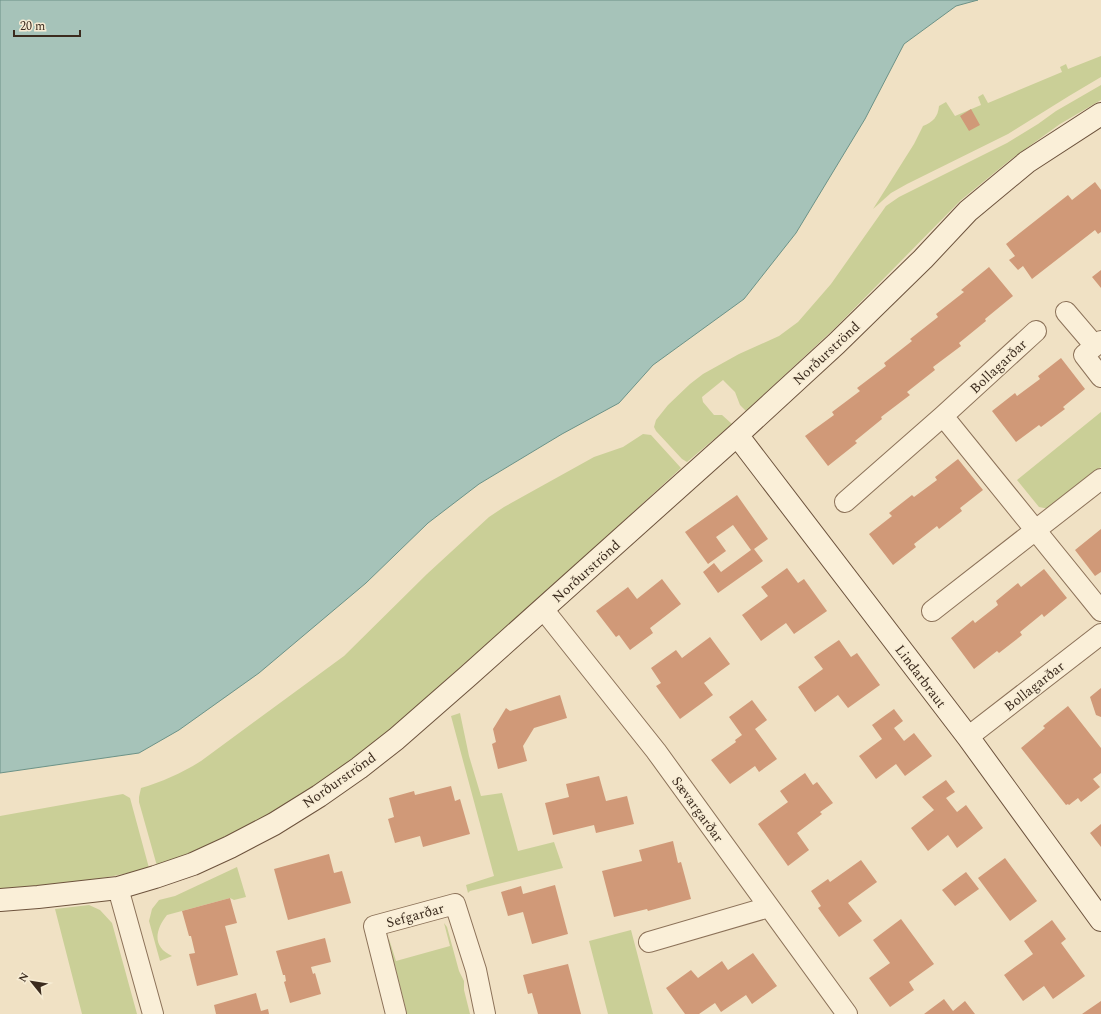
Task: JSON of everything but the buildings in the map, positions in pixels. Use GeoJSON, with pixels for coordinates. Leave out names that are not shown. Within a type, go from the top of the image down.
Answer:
{"type":"FeatureCollection","features":[{"type":"Feature","properties":{"kind":"street","name":"Norðurströnd"},"geometry":{"type":"LineString","coordinates":[[0,900],[118,888],[193,864],[274,824],[319,796],[359,768],[396,739],[737,436],[836,344],[923,259],[968,211],[1027,162],[1101,114]]}},
{"type":"Feature","properties":{"kind":"street"},"geometry":{"type":"LineString","coordinates":[[1066,312],[1098,344],[1084,355],[1101,377]]}},
{"type":"Feature","properties":{"kind":"street","name":"Bollagarðar"},"geometry":{"type":"LineString","coordinates":[[845,502],[943,416],[1036,331]]}},
{"type":"Feature","properties":{"kind":"street"},"geometry":{"type":"LineString","coordinates":[[943,416],[1101,611]]}},
{"type":"Feature","properties":{"kind":"street","name":"Lindarbraut"},"geometry":{"type":"LineString","coordinates":[[737,436],[968,737],[1101,920]]}},
{"type":"Feature","properties":{"kind":"street"},"geometry":{"type":"LineString","coordinates":[[932,611],[1101,480]]}},
{"type":"Feature","properties":{"kind":"street","name":"Sævargarðar"},"geometry":{"type":"LineString","coordinates":[[543,609],[656,751],[848,1014]]}},
{"type":"Feature","properties":{"kind":"street","name":"Bollagarðar"},"geometry":{"type":"LineString","coordinates":[[968,737],[1101,634]]}},
{"type":"Feature","properties":{"kind":"street"},"geometry":{"type":"LineString","coordinates":[[118,888],[154,1014]]}},
{"type":"Feature","properties":{"kind":"street","name":"Sefgarðar"},"geometry":{"type":"LineString","coordinates":[[396,1014],[374,926],[455,904],[476,970],[485,1014]]}},
{"type":"Feature","properties":{"kind":"street"},"geometry":{"type":"LineString","coordinates":[[649,942],[769,907]]}},
{"type":"Feature","properties":{"kind":"green space"},"geometry":{"type":"Polygon","coordinates":[[[1101,56],[1101,77],[1008,134],[891,193],[873,209],[914,144],[923,126],[930,123],[936,116],[939,106],[946,102],[955,116],[981,105],[978,97],[983,94],[988,103],[1062,72],[1060,67],[1066,64],[1068,69],[1101,56]]]}},
{"type":"Feature","properties":{"kind":"green space"},"geometry":{"type":"Polygon","coordinates":[[[1101,85],[1101,100],[1060,124],[1010,160],[961,200],[836,327],[746,411],[740,405],[735,392],[723,380],[702,397],[703,402],[714,415],[722,415],[732,424],[687,462],[682,459],[656,431],[654,427],[656,420],[668,405],[703,374],[739,354],[779,336],[798,322],[831,284],[886,206],[899,197],[1007,143],[1056,111],[1101,85]]]}},
{"type":"Feature","properties":{"kind":"green space"},"geometry":{"type":"Polygon","coordinates":[[[1101,412],[1101,467],[1049,508],[1039,507],[1017,480],[1101,412]]]}},
{"type":"Feature","properties":{"kind":"green space"},"geometry":{"type":"Polygon","coordinates":[[[643,434],[651,435],[681,468],[603,540],[387,733],[334,774],[270,814],[204,847],[157,866],[139,802],[141,788],[172,777],[201,761],[344,656],[427,574],[489,517],[504,507],[594,457],[623,447],[643,434]]]}},
{"type":"Feature","properties":{"kind":"green space"},"geometry":{"type":"Polygon","coordinates":[[[460,713],[469,756],[481,796],[502,793],[518,851],[554,842],[563,868],[470,891],[468,893],[466,885],[494,876],[451,716],[460,713]]]}},
{"type":"Feature","properties":{"kind":"green space"},"geometry":{"type":"Polygon","coordinates":[[[123,794],[130,798],[149,868],[94,879],[0,889],[0,816],[123,794]]]}},
{"type":"Feature","properties":{"kind":"green space"},"geometry":{"type":"Polygon","coordinates":[[[237,867],[246,897],[234,900],[230,898],[167,915],[158,932],[158,943],[161,948],[172,956],[160,961],[149,921],[152,909],[159,900],[175,896],[237,867]]]}},
{"type":"Feature","properties":{"kind":"green space"},"geometry":{"type":"Polygon","coordinates":[[[89,905],[100,910],[112,923],[137,1014],[82,1014],[55,909],[89,905]]]}},
{"type":"Feature","properties":{"kind":"green space"},"geometry":{"type":"Polygon","coordinates":[[[444,923],[447,927],[459,971],[464,981],[464,990],[470,1014],[407,1014],[394,962],[387,945],[389,939],[396,961],[450,946],[444,923]]]}},
{"type":"Feature","properties":{"kind":"green space"},"geometry":{"type":"Polygon","coordinates":[[[631,930],[653,1014],[608,1014],[589,941],[631,930]]]}},
{"type":"Feature","properties":{"kind":"water"},"geometry":{"type":"Polygon","coordinates":[[[0,0],[978,0],[956,6],[904,44],[865,119],[796,233],[744,299],[653,365],[619,403],[562,434],[479,484],[428,523],[366,583],[259,673],[179,730],[139,753],[0,773],[0,0]]]}}]}
